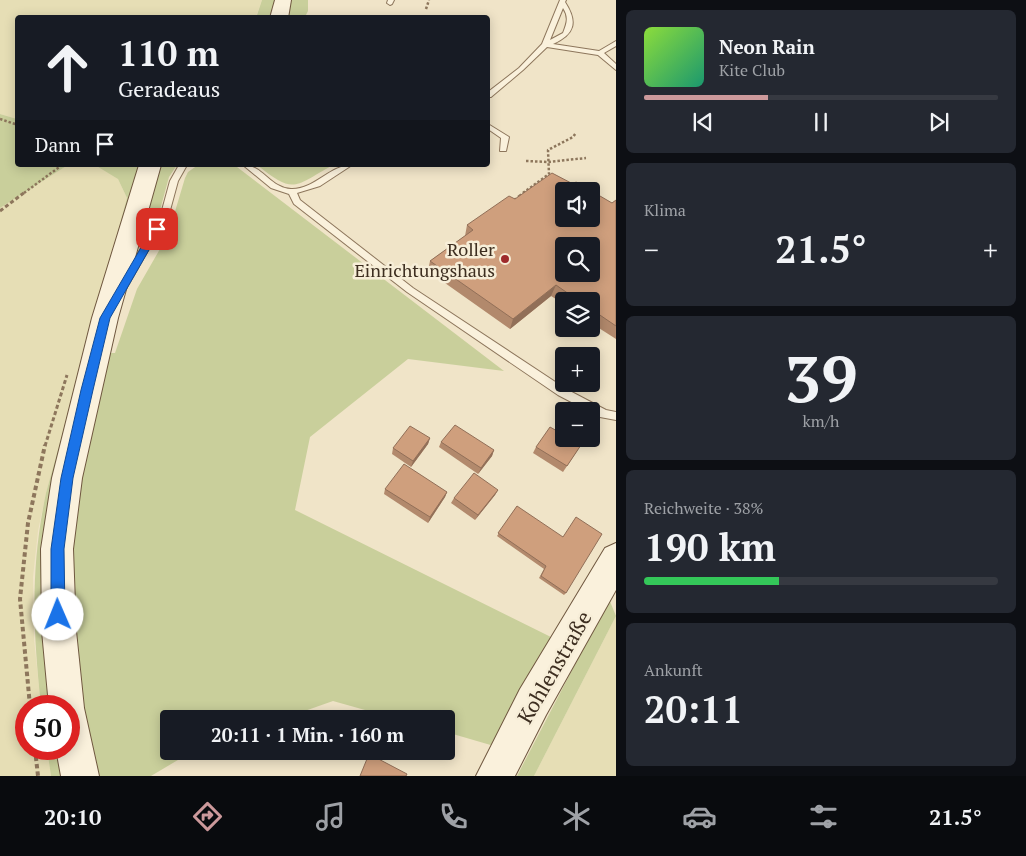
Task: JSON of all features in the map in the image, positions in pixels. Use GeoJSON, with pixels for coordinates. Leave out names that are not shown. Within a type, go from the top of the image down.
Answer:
{"type":"FeatureCollection","features":[{"type":"Feature","properties":{"kind":"main road"},"geometry":{"type":"LineString","coordinates":[[280,15],[283,0]]}},
{"type":"Feature","properties":{"kind":"main road"},"geometry":{"type":"LineString","coordinates":[[66,695],[59,631],[57,549],[67,478],[105,318],[149,167]]}},
{"type":"Feature","properties":{"kind":"main road","name":"Kohlenstraße"},"geometry":{"type":"LineString","coordinates":[[494,776],[533,702],[616,559]]}},
{"type":"Feature","properties":{"kind":"main road"},"geometry":{"type":"LineString","coordinates":[[77,760],[80,776]]}},
{"type":"Feature","properties":{"kind":"lane"},"geometry":{"type":"LineString","coordinates":[[545,45],[563,1]]}},
{"type":"Feature","properties":{"kind":"lane"},"geometry":{"type":"LineString","coordinates":[[490,92],[521,69],[545,45],[561,38],[568,28],[570,14],[563,1]]}},
{"type":"Feature","properties":{"kind":"lane"},"geometry":{"type":"LineString","coordinates":[[600,53],[616,44]]}},
{"type":"Feature","properties":{"kind":"lane"},"geometry":{"type":"LineString","coordinates":[[545,45],[600,53],[616,68]]}},
{"type":"Feature","properties":{"kind":"lane"},"geometry":{"type":"LineString","coordinates":[[490,127],[505,137],[504,149]]}},
{"type":"Feature","properties":{"kind":"lane"},"geometry":{"type":"LineString","coordinates":[[105,318],[166,214],[174,181],[183,167]]}},
{"type":"Feature","properties":{"kind":"lane"},"geometry":{"type":"LineString","coordinates":[[250,167],[281,190],[292,192],[304,189],[344,167]]}},
{"type":"Feature","properties":{"kind":"lane"},"geometry":{"type":"LineString","coordinates":[[292,192],[297,202],[410,290],[562,392],[604,414],[616,416]]}},
{"type":"Feature","properties":{"kind":"path"},"geometry":{"type":"LineString","coordinates":[[426,9],[428,0]]}},
{"type":"Feature","properties":{"kind":"path"},"geometry":{"type":"LineString","coordinates":[[0,119],[15,124]]}},
{"type":"Feature","properties":{"kind":"path"},"geometry":{"type":"LineString","coordinates":[[507,205],[549,174],[548,150],[573,137],[576,133]]}},
{"type":"Feature","properties":{"kind":"path"},"geometry":{"type":"LineString","coordinates":[[526,161],[548,162],[586,158]]}},
{"type":"Feature","properties":{"kind":"path"},"geometry":{"type":"LineString","coordinates":[[0,212],[59,167]]}},
{"type":"Feature","properties":{"kind":"path"},"geometry":{"type":"LineString","coordinates":[[36,760],[38,776]]}},
{"type":"Feature","properties":{"kind":"shaded area"},"geometry":{"type":"Polygon","coordinates":[[[0,0],[262,0],[257,15],[15,15],[15,118],[0,114],[0,0]]]}},
{"type":"Feature","properties":{"kind":"shaded area"},"geometry":{"type":"Polygon","coordinates":[[[65,167],[99,167],[110,172],[118,179],[127,198],[46,493],[38,531],[33,577],[34,639],[40,695],[15,695],[15,760],[49,760],[51,776],[0,776],[0,208],[65,167]]]}},
{"type":"Feature","properties":{"kind":"shaded area"},"geometry":{"type":"Polygon","coordinates":[[[616,616],[616,776],[534,776],[616,616]]]}},
{"type":"Feature","properties":{"kind":"green space"},"geometry":{"type":"Polygon","coordinates":[[[262,0],[308,0],[306,15],[257,15],[262,0]]]}},
{"type":"Feature","properties":{"kind":"green space"},"geometry":{"type":"Polygon","coordinates":[[[0,114],[15,118],[15,167],[65,167],[0,208],[0,114]]]}},
{"type":"Feature","properties":{"kind":"green space"},"geometry":{"type":"Polygon","coordinates":[[[98,167],[176,167],[169,177],[160,210],[145,243],[138,246],[56,491],[55,695],[40,695],[34,600],[37,548],[41,521],[46,493],[127,198],[118,179],[98,167]]]}},
{"type":"Feature","properties":{"kind":"green space"},"geometry":{"type":"Polygon","coordinates":[[[195,167],[237,167],[504,371],[408,359],[310,437],[295,510],[555,639],[494,746],[455,735],[455,710],[365,710],[333,701],[308,710],[160,710],[160,760],[178,760],[151,776],[94,776],[75,652],[71,602],[72,548],[79,492],[110,353],[115,353],[137,289],[168,235],[188,172],[195,167]]]}},
{"type":"Feature","properties":{"kind":"green space"},"geometry":{"type":"Polygon","coordinates":[[[260,167],[329,167],[301,183],[294,184],[279,181],[260,167]]]}},
{"type":"Feature","properties":{"kind":"green space"},"geometry":{"type":"Polygon","coordinates":[[[609,599],[616,616],[534,776],[517,776],[609,599]]]}},
{"type":"Feature","properties":{"kind":"green space"},"geometry":{"type":"Polygon","coordinates":[[[49,760],[63,760],[66,776],[51,776],[49,760]]]}},
{"type":"Feature","properties":{"kind":"building","name":"Roller Einrichtungshaus"},"geometry":{"type":"Polygon","coordinates":[[[552,173],[569,182],[555,182],[555,227],[600,227],[600,196],[612,203],[616,200],[616,326],[600,315],[600,292],[566,292],[556,285],[513,319],[430,261],[473,230],[467,225],[509,196],[515,199],[552,173]]]}},
{"type":"Feature","properties":{"kind":"building"},"geometry":{"type":"Polygon","coordinates":[[[455,425],[494,450],[481,468],[441,442],[455,425]]]}},
{"type":"Feature","properties":{"kind":"building"},"geometry":{"type":"Polygon","coordinates":[[[410,426],[430,438],[413,461],[393,448],[410,426]]]}},
{"type":"Feature","properties":{"kind":"building"},"geometry":{"type":"Polygon","coordinates":[[[550,427],[555,430],[555,447],[580,447],[567,466],[536,447],[550,427]]]}},
{"type":"Feature","properties":{"kind":"building"},"geometry":{"type":"Polygon","coordinates":[[[404,464],[447,492],[430,517],[385,489],[404,464]]]}},
{"type":"Feature","properties":{"kind":"building"},"geometry":{"type":"Polygon","coordinates":[[[474,473],[498,490],[478,515],[454,498],[474,473]]]}},
{"type":"Feature","properties":{"kind":"building"},"geometry":{"type":"Polygon","coordinates":[[[517,506],[563,537],[576,517],[602,534],[566,593],[541,576],[546,566],[498,533],[517,506]]]}},
{"type":"Feature","properties":{"kind":"building"},"geometry":{"type":"Polygon","coordinates":[[[367,760],[380,760],[407,774],[406,776],[360,776],[367,760]]]}},
{"type":"Feature","properties":{"kind":"place","name":"Roller Einrichtungshaus"},"geometry":{"type":"Point","coordinates":[505,259]}},
{"type":"Feature","properties":{"kind":"route"},"geometry":{"type":"LineString","coordinates":[[58,615],[57,549],[67,478],[105,318],[157,229]]}}]}
